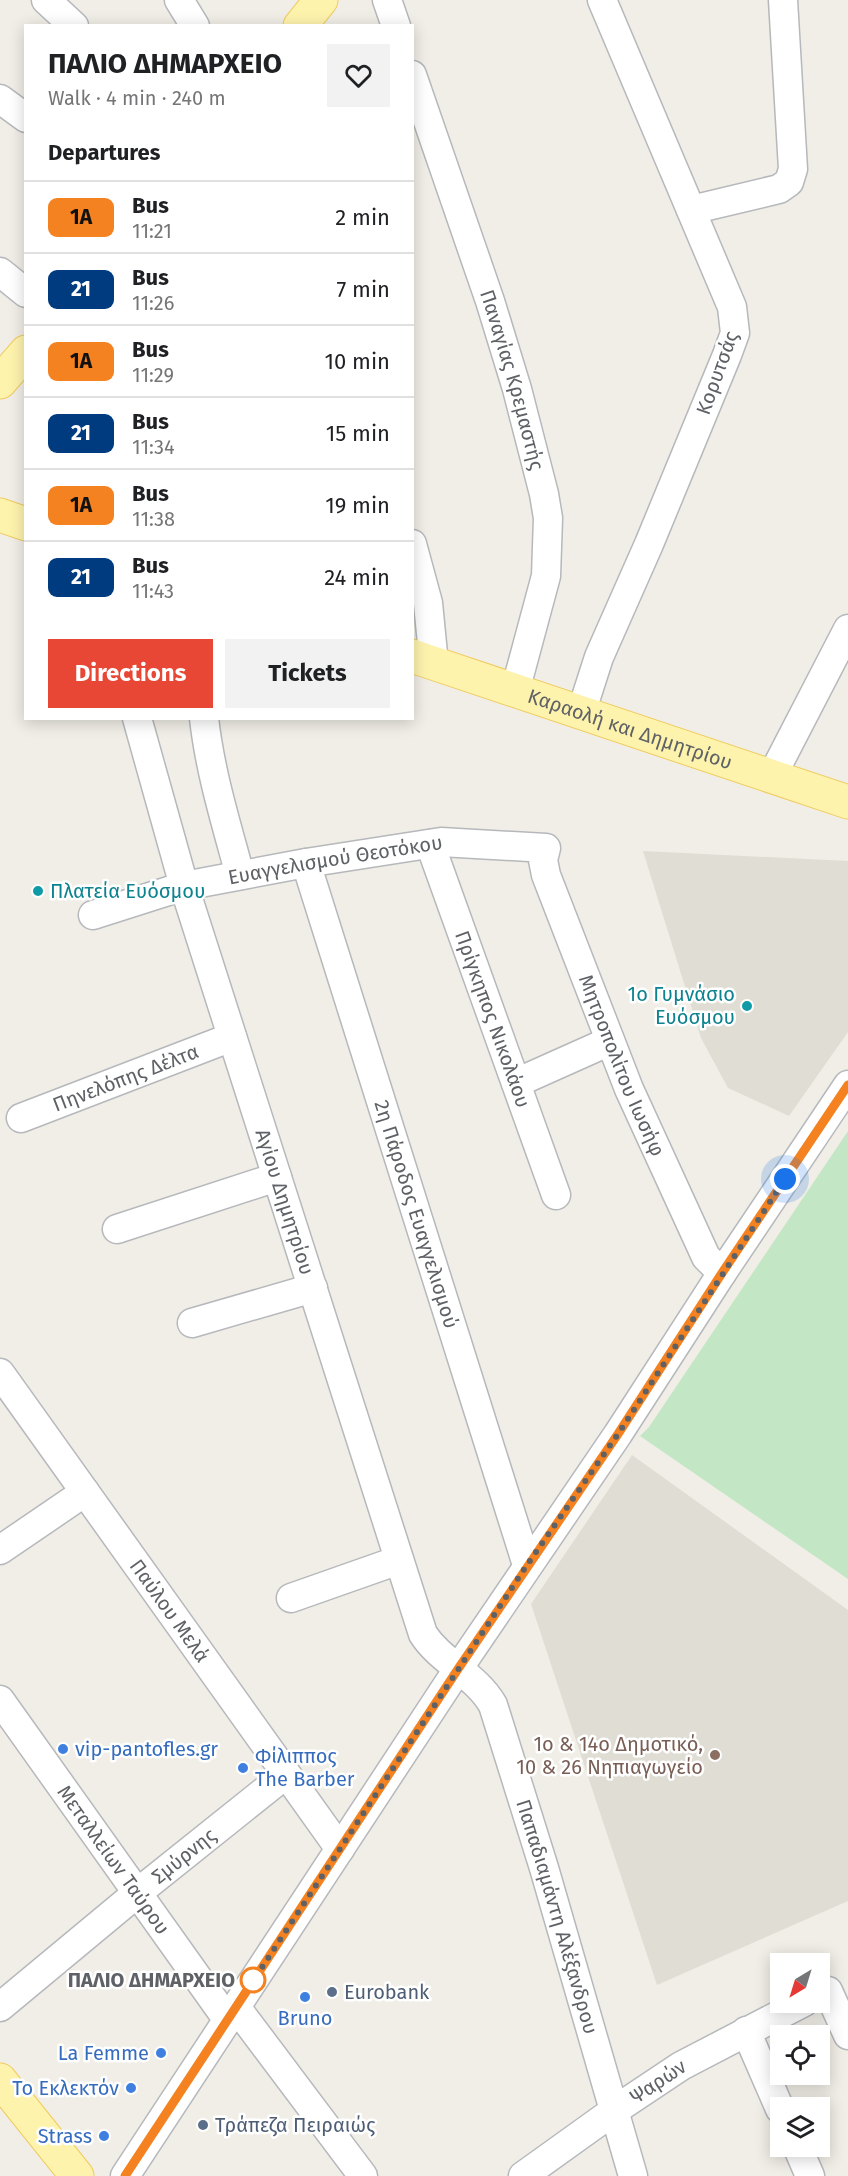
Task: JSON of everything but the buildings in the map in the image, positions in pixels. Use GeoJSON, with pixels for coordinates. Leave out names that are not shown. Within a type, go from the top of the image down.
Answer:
{"type":"FeatureCollection","features":[{"type":"Feature","properties":{"kind":"main road"},"geometry":{"type":"LineString","coordinates":[[302,24],[321,0]]}},
{"type":"Feature","properties":{"kind":"main road"},"geometry":{"type":"LineString","coordinates":[[0,382],[24,354]]}},
{"type":"Feature","properties":{"kind":"main road"},"geometry":{"type":"LineString","coordinates":[[0,515],[24,523]]}},
{"type":"Feature","properties":{"kind":"main road","name":"Καραολή και Δημητρίου"},"geometry":{"type":"LineString","coordinates":[[423,660],[848,802]]}},
{"type":"Feature","properties":{"kind":"main road"},"geometry":{"type":"LineString","coordinates":[[0,2080],[77,2176]]}},
{"type":"Feature","properties":{"kind":"street"},"geometry":{"type":"LineString","coordinates":[[46,0],[72,24]]}},
{"type":"Feature","properties":{"kind":"street"},"geometry":{"type":"LineString","coordinates":[[179,0],[194,24]]}},
{"type":"Feature","properties":{"kind":"street"},"geometry":{"type":"LineString","coordinates":[[387,0],[395,24]]}},
{"type":"Feature","properties":{"kind":"street","name":"Κορυτσάς"},"geometry":{"type":"LineString","coordinates":[[581,713],[599,657],[649,544],[735,333],[732,307],[602,0]]}},
{"type":"Feature","properties":{"kind":"street"},"geometry":{"type":"LineString","coordinates":[[691,210],[779,189],[789,182],[793,169],[783,0]]}},
{"type":"Feature","properties":{"kind":"street","name":"Παναγίας Κρεμαστής"},"geometry":{"type":"LineString","coordinates":[[414,81],[490,301],[517,389],[548,518],[546,576],[515,691]]}},
{"type":"Feature","properties":{"kind":"street"},"geometry":{"type":"LineString","coordinates":[[0,99],[24,117]]}},
{"type":"Feature","properties":{"kind":"street"},"geometry":{"type":"LineString","coordinates":[[0,272],[24,291]]}},
{"type":"Feature","properties":{"kind":"street"},"geometry":{"type":"LineString","coordinates":[[414,551],[428,603],[423,660]]}},
{"type":"Feature","properties":{"kind":"street"},"geometry":{"type":"LineString","coordinates":[[772,776],[848,629]]}},
{"type":"Feature","properties":{"kind":"street","name":"Αγίου Δημητρίου"},"geometry":{"type":"LineString","coordinates":[[138,720],[184,886],[423,1634],[440,1656],[458,1669]]}},
{"type":"Feature","properties":{"kind":"street"},"geometry":{"type":"LineString","coordinates":[[204,720],[207,750],[240,875]]}},
{"type":"Feature","properties":{"kind":"street","name":"Ευαγγελισμού Θεοτόκου"},"geometry":{"type":"LineString","coordinates":[[93,915],[184,886],[306,863],[441,842],[546,848]]}},
{"type":"Feature","properties":{"kind":"street","name":"Πρίγκηπος Νικολάου"},"geometry":{"type":"LineString","coordinates":[[430,844],[556,1195]]}},
{"type":"Feature","properties":{"kind":"street","name":"Μητροπολίτου Ιωσήφ"},"geometry":{"type":"LineString","coordinates":[[546,848],[543,860],[546,875],[629,1089],[706,1257],[722,1273]]}},
{"type":"Feature","properties":{"kind":"street","name":"2η Πάροδος Ευαγγελισμού"},"geometry":{"type":"LineString","coordinates":[[306,863],[527,1565]]}},
{"type":"Feature","properties":{"kind":"street","name":"Πηνελόπης Δέλτα"},"geometry":{"type":"LineString","coordinates":[[21,1118],[232,1037]]}},
{"type":"Feature","properties":{"kind":"street"},"geometry":{"type":"LineString","coordinates":[[516,1083],[610,1041]]}},
{"type":"Feature","properties":{"kind":"street"},"geometry":{"type":"LineString","coordinates":[[125,2176],[458,1669],[618,1434],[848,1085]]}},
{"type":"Feature","properties":{"kind":"street"},"geometry":{"type":"LineString","coordinates":[[117,1229],[277,1177]]}},
{"type":"Feature","properties":{"kind":"street"},"geometry":{"type":"LineString","coordinates":[[192,1323],[312,1288]]}},
{"type":"Feature","properties":{"kind":"street","name":"Παύλου Μελά"},"geometry":{"type":"LineString","coordinates":[[0,1373],[340,1849]]}},
{"type":"Feature","properties":{"kind":"street"},"geometry":{"type":"LineString","coordinates":[[0,1550],[85,1492]]}},
{"type":"Feature","properties":{"kind":"street"},"geometry":{"type":"LineString","coordinates":[[291,1598],[399,1560]]}},
{"type":"Feature","properties":{"kind":"street","name":"Παπαδιαμάντη Αλέξανδρου"},"geometry":{"type":"LineString","coordinates":[[458,1669],[483,1690],[493,1705],[544,1868],[633,2176]]}},
{"type":"Feature","properties":{"kind":"street","name":"Μεταλλείων Ταύρου"},"geometry":{"type":"LineString","coordinates":[[0,1700],[136,1894],[363,2176]]}},
{"type":"Feature","properties":{"kind":"street","name":"Σμύρνης"},"geometry":{"type":"LineString","coordinates":[[0,2007],[286,1774]]}},
{"type":"Feature","properties":{"kind":"street"},"geometry":{"type":"LineString","coordinates":[[830,2001],[848,2035]]}},
{"type":"Feature","properties":{"kind":"street","name":"Ψαρών"},"geometry":{"type":"LineString","coordinates":[[523,2176],[681,2066],[782,2013]]}},
{"type":"Feature","properties":{"kind":"street"},"geometry":{"type":"LineString","coordinates":[[746,2031],[775,2097]]}},
{"type":"Feature","properties":{"kind":"street"},"geometry":{"type":"LineString","coordinates":[[802,2157],[810,2176]]}},
{"type":"Feature","properties":{"kind":"shaded area"},"geometry":{"type":"Polygon","coordinates":[[[643,851],[848,861],[848,1032],[789,1116],[728,1088],[701,1038],[643,851]]]}},
{"type":"Feature","properties":{"kind":"shaded area","name":"1ο & 14ο Δημοτικό, 10 & 26 Νηπιαγωγείο"},"geometry":{"type":"Polygon","coordinates":[[[632,1455],[848,1610],[848,1901],[657,1985],[531,1604],[632,1455]]]}},
{"type":"Feature","properties":{"kind":"green space"},"geometry":{"type":"Polygon","coordinates":[[[848,1131],[848,1579],[640,1436],[649,1427],[848,1131]]]}},
{"type":"Feature","properties":{"kind":"bus line","name":"1Α"},"geometry":{"type":"LineString","coordinates":[[125,2176],[458,1669],[618,1434],[848,1085]]}},
{"type":"Feature","properties":{"kind":"place","name":"Πλατεία Ευόσμου"},"geometry":{"type":"Point","coordinates":[38,891]}},
{"type":"Feature","properties":{"kind":"place","name":"1ο Γυμνάσιο Ευόσμου"},"geometry":{"type":"Point","coordinates":[747,1006]}},
{"type":"Feature","properties":{"kind":"place","name":"vip-pantofles.gr"},"geometry":{"type":"Point","coordinates":[63,1749]}},
{"type":"Feature","properties":{"kind":"place","name":"1ο & 14ο Δημοτικό, 10 & 26 Νηπιαγωγείο"},"geometry":{"type":"Point","coordinates":[715,1755]}},
{"type":"Feature","properties":{"kind":"place","name":"Φίλιππος The Barber"},"geometry":{"type":"Point","coordinates":[243,1768]}},
{"type":"Feature","properties":{"kind":"place","name":"ΠΑΛΙΟ ΔΗΜΑΡΧΕΙΟ"},"geometry":{"type":"Point","coordinates":[253,1980]}},
{"type":"Feature","properties":{"kind":"place","name":"Eurobank"},"geometry":{"type":"Point","coordinates":[332,1992]}},
{"type":"Feature","properties":{"kind":"place","name":"Bruno"},"geometry":{"type":"Point","coordinates":[305,1997]}},
{"type":"Feature","properties":{"kind":"place","name":"La Femme"},"geometry":{"type":"Point","coordinates":[161,2053]}},
{"type":"Feature","properties":{"kind":"place","name":"Το Εκλεκτόν"},"geometry":{"type":"Point","coordinates":[131,2088]}},
{"type":"Feature","properties":{"kind":"place","name":"Τράπεζα Πειραιώς"},"geometry":{"type":"Point","coordinates":[203,2125]}},
{"type":"Feature","properties":{"kind":"place","name":"Strass"},"geometry":{"type":"Point","coordinates":[104,2136]}},
{"type":"Feature","properties":{"kind":"route"},"geometry":{"type":"LineString","coordinates":[[253,1980],[249,1987],[785,1179]]}}]}
